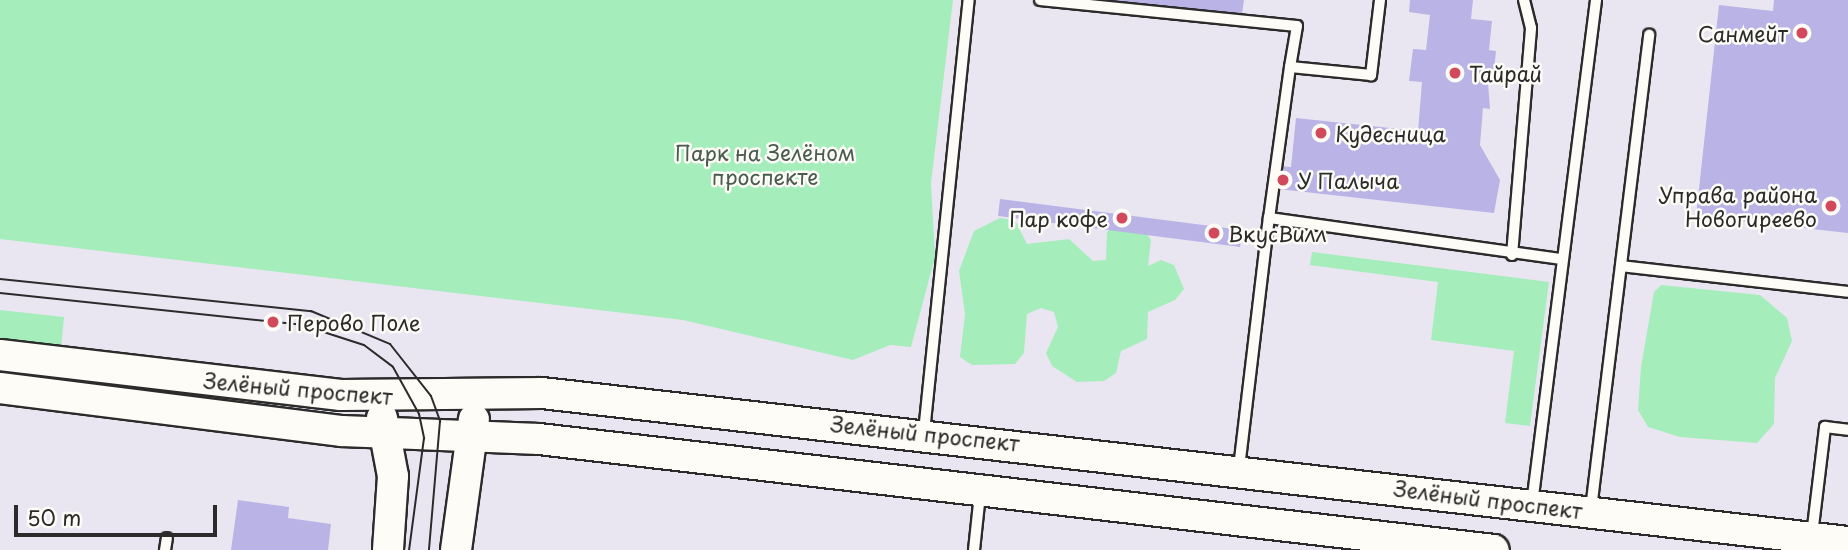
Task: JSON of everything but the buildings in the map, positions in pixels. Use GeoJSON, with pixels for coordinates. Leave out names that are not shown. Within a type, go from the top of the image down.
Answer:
{"type":"FeatureCollection","features":[{"type":"Feature","properties":{"kind":"main road","name":"Зелёный проспект"},"geometry":{"type":"LineString","coordinates":[[0,355],[378,397],[542,393],[924,432],[1848,542]]}},
{"type":"Feature","properties":{"kind":"main road","name":"Зелёный проспект"},"geometry":{"type":"LineString","coordinates":[[0,388],[384,435],[539,439],[980,490],[1384,544],[1494,550]]}},
{"type":"Feature","properties":{"kind":"main road"},"geometry":{"type":"LineString","coordinates":[[456,550],[473,438],[476,395]]}},
{"type":"Feature","properties":{"kind":"main road"},"geometry":{"type":"LineString","coordinates":[[378,397],[394,509],[388,550]]}},
{"type":"Feature","properties":{"kind":"lane"},"geometry":{"type":"LineString","coordinates":[[924,432],[969,0]]}},
{"type":"Feature","properties":{"kind":"lane"},"geometry":{"type":"LineString","coordinates":[[1040,0],[1297,26],[1269,218],[1238,468]]}},
{"type":"Feature","properties":{"kind":"lane"},"geometry":{"type":"LineString","coordinates":[[1290,67],[1371,75],[1380,0]]}},
{"type":"Feature","properties":{"kind":"lane"},"geometry":{"type":"LineString","coordinates":[[1512,255],[1531,28],[1524,0]]}},
{"type":"Feature","properties":{"kind":"lane"},"geometry":{"type":"LineString","coordinates":[[1532,505],[1596,0]]}},
{"type":"Feature","properties":{"kind":"lane"},"geometry":{"type":"LineString","coordinates":[[1591,512],[1649,35]]}},
{"type":"Feature","properties":{"kind":"lane"},"geometry":{"type":"LineString","coordinates":[[1269,218],[1512,255],[1562,260]]}},
{"type":"Feature","properties":{"kind":"lane"},"geometry":{"type":"LineString","coordinates":[[1621,266],[1848,292]]}},
{"type":"Feature","properties":{"kind":"lane"},"geometry":{"type":"LineString","coordinates":[[1812,538],[1825,427],[1848,430]]}},
{"type":"Feature","properties":{"kind":"lane"},"geometry":{"type":"LineString","coordinates":[[974,550],[980,490]]}},
{"type":"Feature","properties":{"kind":"green space","name":"Парк на Зелёном проспекте"},"geometry":{"type":"Polygon","coordinates":[[[0,0],[953,0],[931,183],[935,257],[911,347],[890,345],[853,360],[683,320],[0,239],[0,0]]]}},
{"type":"Feature","properties":{"kind":"green space"},"geometry":{"type":"Polygon","coordinates":[[[1000,218],[1015,220],[1027,244],[1069,239],[1093,261],[1106,260],[1107,232],[1117,223],[1143,229],[1151,240],[1148,266],[1161,260],[1174,265],[1184,289],[1175,300],[1148,312],[1147,339],[1121,351],[1116,373],[1104,381],[1077,382],[1052,366],[1046,353],[1058,327],[1054,312],[1041,308],[1027,314],[1024,353],[1015,364],[972,365],[960,357],[965,314],[959,271],[974,231],[1000,218]]]}},
{"type":"Feature","properties":{"kind":"green space"},"geometry":{"type":"Polygon","coordinates":[[[1312,252],[1549,282],[1530,426],[1505,423],[1514,351],[1431,340],[1438,282],[1310,265],[1312,252]]]}},
{"type":"Feature","properties":{"kind":"green space"},"geometry":{"type":"Polygon","coordinates":[[[1661,285],[1760,295],[1787,318],[1792,341],[1775,378],[1774,424],[1757,443],[1680,437],[1648,427],[1638,410],[1641,367],[1654,292],[1661,285]]]}},
{"type":"Feature","properties":{"kind":"green space"},"geometry":{"type":"Polygon","coordinates":[[[0,310],[64,317],[61,348],[0,341],[0,310]]]}},
{"type":"Feature","properties":{"kind":"tram line"},"geometry":{"type":"LineString","coordinates":[[0,279],[311,311],[390,344],[431,396],[440,421],[429,550]]}},
{"type":"Feature","properties":{"kind":"tram line"},"geometry":{"type":"LineString","coordinates":[[0,293],[302,325],[364,345],[393,367],[419,414],[424,438],[409,550]]}},
{"type":"Feature","properties":{"kind":"place","name":"Санмейт"},"geometry":{"type":"Point","coordinates":[1802,33]}},
{"type":"Feature","properties":{"kind":"place","name":"Тайрай"},"geometry":{"type":"Point","coordinates":[1455,73]}},
{"type":"Feature","properties":{"kind":"place","name":"Кудесница"},"geometry":{"type":"Point","coordinates":[1321,133]}},
{"type":"Feature","properties":{"kind":"place","name":"У Палыча"},"geometry":{"type":"Point","coordinates":[1283,180]}},
{"type":"Feature","properties":{"kind":"place","name":"Управа района Новогиреево"},"geometry":{"type":"Point","coordinates":[1831,206]}},
{"type":"Feature","properties":{"kind":"place","name":"Пар кофе"},"geometry":{"type":"Point","coordinates":[1122,218]}},
{"type":"Feature","properties":{"kind":"place","name":"ВкусВилл"},"geometry":{"type":"Point","coordinates":[1214,233]}},
{"type":"Feature","properties":{"kind":"place","name":"Перово Поле"},"geometry":{"type":"Point","coordinates":[273,322]}}]}
